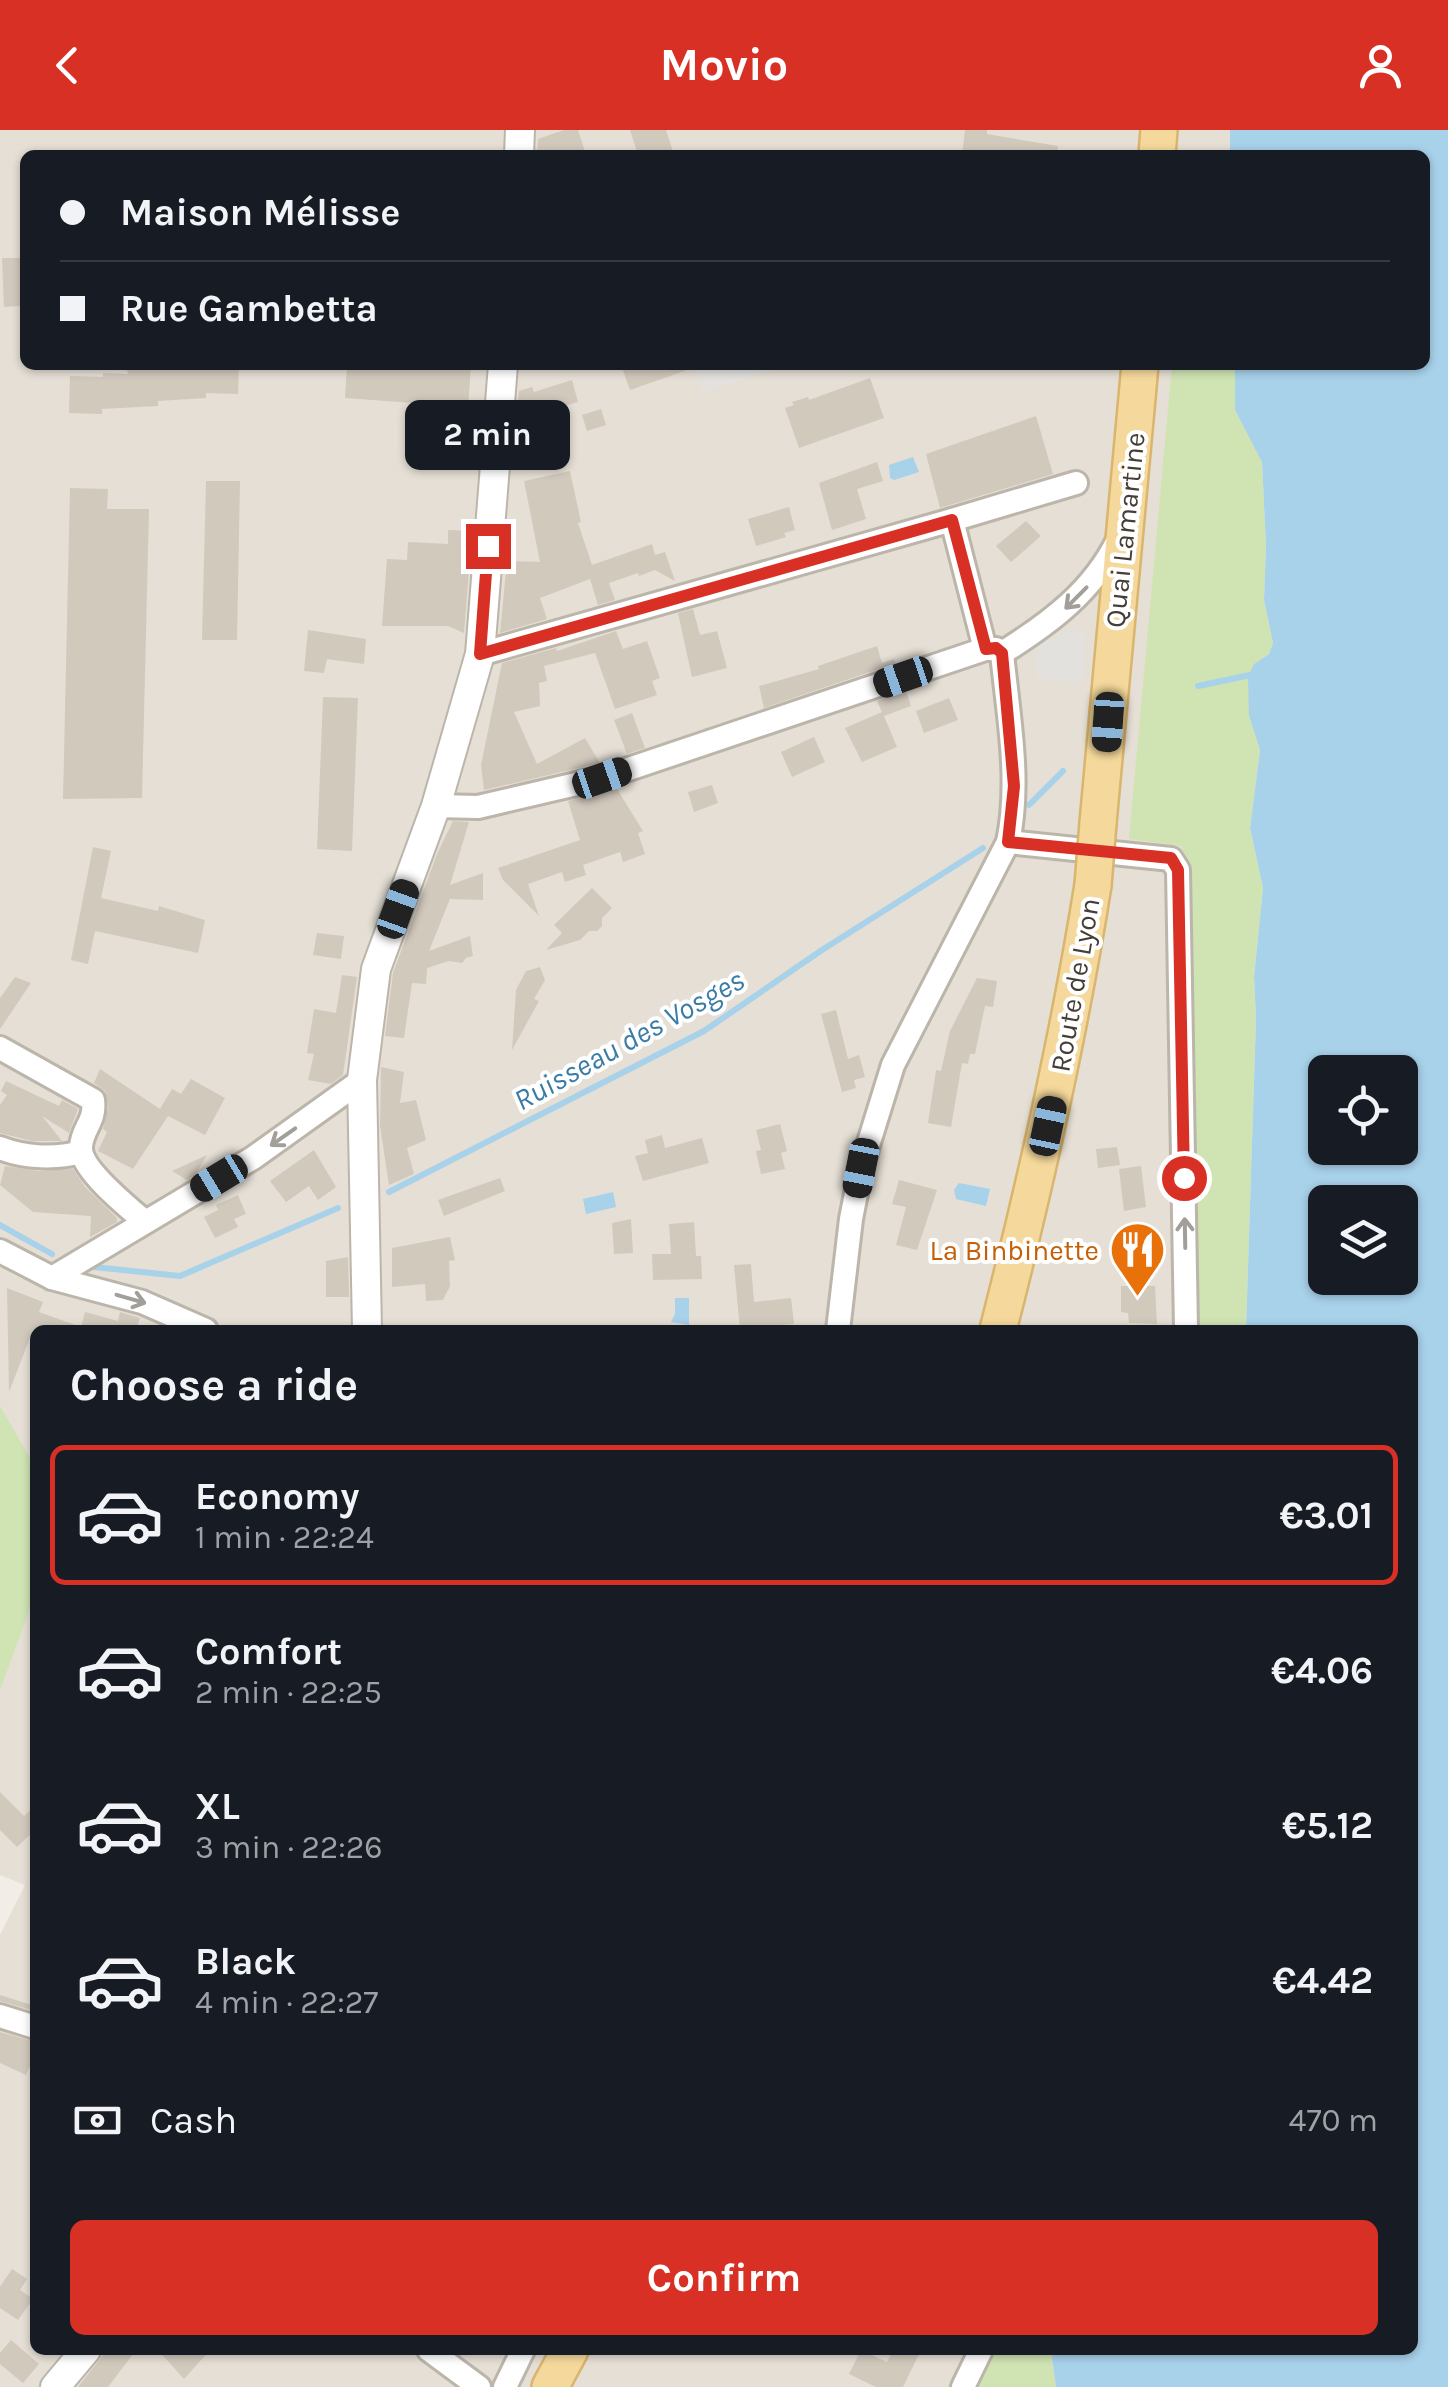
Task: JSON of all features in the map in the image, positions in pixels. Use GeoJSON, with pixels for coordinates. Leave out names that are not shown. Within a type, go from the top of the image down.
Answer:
{"type":"FeatureCollection","features":[{"type":"Feature","properties":{"kind":"main road","name":"Quai Lamartine"},"geometry":{"type":"LineString","coordinates":[[1110,694],[1140,370]]}},
{"type":"Feature","properties":{"kind":"main road","name":"Route de Lyon"},"geometry":{"type":"LineString","coordinates":[[999,1325],[1041,1162],[1077,986],[1093,885],[1110,694]]}},
{"type":"Feature","properties":{"kind":"main road"},"geometry":{"type":"LineString","coordinates":[[550,2387],[567,2355]]}},
{"type":"Feature","properties":{"kind":"street"},"geometry":{"type":"LineString","coordinates":[[366,1325],[362,1080],[376,969],[436,806],[480,654],[502,370]]}},
{"type":"Feature","properties":{"kind":"street"},"geometry":{"type":"LineString","coordinates":[[480,654],[1076,483]]}},
{"type":"Feature","properties":{"kind":"street"},"geometry":{"type":"LineString","coordinates":[[839,1325],[857,1185],[892,1065],[1008,842],[1014,786],[994,651],[952,520]]}},
{"type":"Feature","properties":{"kind":"street"},"geometry":{"type":"LineString","coordinates":[[436,806],[478,807],[602,778],[994,651],[1078,598],[1106,565],[1126,522]]}},
{"type":"Feature","properties":{"kind":"street"},"geometry":{"type":"LineString","coordinates":[[1008,842],[1171,858],[1178,870],[1186,1325]]}},
{"type":"Feature","properties":{"kind":"street"},"geometry":{"type":"LineString","coordinates":[[0,1048],[93,1100],[95,1115],[81,1143],[81,1152],[109,1190],[144,1221]]}},
{"type":"Feature","properties":{"kind":"street"},"geometry":{"type":"LineString","coordinates":[[52,1278],[252,1158],[362,1080]]}},
{"type":"Feature","properties":{"kind":"street"},"geometry":{"type":"LineString","coordinates":[[0,1148],[15,1154],[64,1157],[81,1152]]}},
{"type":"Feature","properties":{"kind":"street"},"geometry":{"type":"LineString","coordinates":[[0,1252],[52,1278],[142,1302],[195,1325]]}},
{"type":"Feature","properties":{"kind":"street"},"geometry":{"type":"LineString","coordinates":[[0,2016],[30,2025]]}},
{"type":"Feature","properties":{"kind":"street"},"geometry":{"type":"LineString","coordinates":[[55,2387],[82,2355]]}},
{"type":"Feature","properties":{"kind":"street"},"geometry":{"type":"LineString","coordinates":[[435,2355],[479,2387]]}},
{"type":"Feature","properties":{"kind":"street"},"geometry":{"type":"LineString","coordinates":[[505,2387],[521,2355]]}},
{"type":"Feature","properties":{"kind":"street"},"geometry":{"type":"LineString","coordinates":[[963,2387],[979,2355]]}},
{"type":"Feature","properties":{"kind":"shaded area"},"geometry":{"type":"Polygon","coordinates":[[[0,130],[1230,130],[1230,150],[20,150],[20,370],[1235,370],[1246,1325],[30,1325],[30,2355],[1052,2355],[1056,2387],[0,2387],[0,1935],[25,1885],[0,1875],[0,130]]]}},
{"type":"Feature","properties":{"kind":"shaded area"},"geometry":{"type":"Polygon","coordinates":[[[695,370],[772,370],[702,393],[695,370]]]}},
{"type":"Feature","properties":{"kind":"shaded area"},"geometry":{"type":"Polygon","coordinates":[[[1067,630],[1086,632],[1083,683],[1036,678],[1039,638],[1053,640],[1067,630]]]}},
{"type":"Feature","properties":{"kind":"green space"},"geometry":{"type":"Polygon","coordinates":[[[1172,370],[1235,370],[1235,410],[1262,461],[1264,600],[1273,643],[1269,654],[1254,664],[1249,716],[1260,750],[1250,828],[1263,888],[1254,977],[1246,1325],[1191,1325],[1182,846],[1129,839],[1172,370]]]}},
{"type":"Feature","properties":{"kind":"green space"},"geometry":{"type":"Polygon","coordinates":[[[0,1406],[30,1458],[30,1608],[0,1690],[0,1406]]]}},
{"type":"Feature","properties":{"kind":"green space"},"geometry":{"type":"Polygon","coordinates":[[[984,2355],[1052,2355],[1056,2387],[969,2387],[984,2355]]]}},
{"type":"Feature","properties":{"kind":"water"},"geometry":{"type":"Polygon","coordinates":[[[1230,130],[1448,130],[1448,2387],[1056,2387],[1052,2355],[1418,2355],[1418,1325],[1246,1325],[1254,977],[1263,888],[1250,828],[1260,750],[1249,716],[1248,677],[1254,664],[1269,654],[1273,643],[1264,600],[1262,462],[1235,410],[1235,370],[1430,370],[1430,150],[1230,150],[1230,130]]]}},
{"type":"Feature","properties":{"kind":"water"},"geometry":{"type":"Polygon","coordinates":[[[913,457],[919,472],[890,478],[889,465],[913,457]]]}},
{"type":"Feature","properties":{"kind":"water"},"geometry":{"type":"Polygon","coordinates":[[[959,1183],[990,1189],[986,1206],[956,1199],[954,1190],[959,1183]]]}},
{"type":"Feature","properties":{"kind":"water"},"geometry":{"type":"Polygon","coordinates":[[[613,1192],[616,1207],[586,1214],[583,1199],[613,1192]]]}},
{"type":"Feature","properties":{"kind":"water"},"geometry":{"type":"Polygon","coordinates":[[[675,1298],[689,1298],[689,1325],[671,1322],[675,1298]]]}},
{"type":"Feature","properties":{"kind":"building"},"geometry":{"type":"Polygon","coordinates":[[[564,130],[578,130],[584,150],[537,150],[538,139],[564,130]]]}},
{"type":"Feature","properties":{"kind":"building"},"geometry":{"type":"Polygon","coordinates":[[[630,130],[666,130],[672,150],[636,150],[630,130]]]}},
{"type":"Feature","properties":{"kind":"building"},"geometry":{"type":"Polygon","coordinates":[[[965,130],[987,130],[987,134],[1058,146],[1058,150],[963,150],[965,130]]]}},
{"type":"Feature","properties":{"kind":"building"},"geometry":{"type":"Polygon","coordinates":[[[2,258],[20,258],[20,306],[4,307],[2,258]]]}},
{"type":"Feature","properties":{"kind":"building"},"geometry":{"type":"Polygon","coordinates":[[[127,370],[239,370],[238,394],[206,393],[206,398],[158,401],[158,406],[102,409],[102,414],[69,413],[70,376],[103,377],[103,373],[128,374],[127,370]]]}},
{"type":"Feature","properties":{"kind":"building"},"geometry":{"type":"Polygon","coordinates":[[[347,370],[471,370],[468,407],[345,398],[347,370]]]}},
{"type":"Feature","properties":{"kind":"building"},"geometry":{"type":"Polygon","coordinates":[[[623,370],[687,370],[630,390],[623,370]]]}},
{"type":"Feature","properties":{"kind":"building"},"geometry":{"type":"Polygon","coordinates":[[[870,378],[884,418],[799,448],[785,408],[794,405],[792,402],[808,397],[809,400],[870,378]]]}},
{"type":"Feature","properties":{"kind":"building"},"geometry":{"type":"Polygon","coordinates":[[[572,380],[578,402],[548,411],[546,445],[513,456],[519,391],[532,387],[534,392],[572,380]]]}},
{"type":"Feature","properties":{"kind":"building"},"geometry":{"type":"Polygon","coordinates":[[[601,409],[606,425],[587,431],[582,415],[601,409]]]}},
{"type":"Feature","properties":{"kind":"building"},"geometry":{"type":"Polygon","coordinates":[[[1036,416],[1053,474],[940,508],[926,454],[1036,416]]]}},
{"type":"Feature","properties":{"kind":"building"},"geometry":{"type":"Polygon","coordinates":[[[877,462],[883,481],[857,489],[866,519],[832,530],[819,483],[877,462]]]}},
{"type":"Feature","properties":{"kind":"building"},"geometry":{"type":"Polygon","coordinates":[[[570,471],[581,522],[578,523],[592,565],[652,544],[655,555],[665,552],[675,581],[655,570],[639,576],[638,573],[609,583],[615,600],[598,605],[590,579],[540,598],[547,619],[500,633],[507,561],[540,562],[524,481],[570,471]]]}},
{"type":"Feature","properties":{"kind":"building"},"geometry":{"type":"Polygon","coordinates":[[[206,481],[240,481],[237,640],[202,640],[206,481]]]}},
{"type":"Feature","properties":{"kind":"building"},"geometry":{"type":"Polygon","coordinates":[[[70,488],[108,489],[107,509],[149,509],[142,798],[63,799],[70,488]]]}},
{"type":"Feature","properties":{"kind":"building"},"geometry":{"type":"Polygon","coordinates":[[[789,507],[795,530],[784,533],[786,537],[756,546],[748,519],[789,507]]]}},
{"type":"Feature","properties":{"kind":"building"},"geometry":{"type":"Polygon","coordinates":[[[1026,521],[1041,536],[1011,562],[996,546],[1026,521]]]}},
{"type":"Feature","properties":{"kind":"building"},"geometry":{"type":"Polygon","coordinates":[[[448,530],[472,531],[464,633],[448,626],[382,626],[387,559],[407,560],[408,542],[448,544],[448,530]]]}},
{"type":"Feature","properties":{"kind":"building"},"geometry":{"type":"Polygon","coordinates":[[[693,609],[700,635],[717,631],[727,668],[692,677],[678,613],[693,609]]]}},
{"type":"Feature","properties":{"kind":"building"},"geometry":{"type":"Polygon","coordinates":[[[308,630],[366,639],[364,664],[327,659],[324,673],[304,671],[308,630]]]}},
{"type":"Feature","properties":{"kind":"building"},"geometry":{"type":"Polygon","coordinates":[[[616,631],[623,649],[647,641],[660,678],[652,681],[657,695],[615,709],[595,653],[544,666],[547,681],[539,683],[540,706],[514,712],[537,764],[585,738],[600,763],[484,790],[481,765],[502,663],[556,648],[557,651],[616,631]]]}},
{"type":"Feature","properties":{"kind":"building"},"geometry":{"type":"Polygon","coordinates":[[[877,646],[882,663],[894,659],[896,663],[764,708],[759,686],[819,669],[818,666],[877,646]]]}},
{"type":"Feature","properties":{"kind":"building"},"geometry":{"type":"Polygon","coordinates":[[[906,691],[911,706],[884,716],[897,747],[862,762],[845,728],[882,712],[877,701],[906,691]]]}},
{"type":"Feature","properties":{"kind":"building"},"geometry":{"type":"Polygon","coordinates":[[[323,697],[358,698],[352,851],[317,849],[323,697]]]}},
{"type":"Feature","properties":{"kind":"building"},"geometry":{"type":"Polygon","coordinates":[[[949,698],[958,720],[924,733],[916,711],[949,698]]]}},
{"type":"Feature","properties":{"kind":"building"},"geometry":{"type":"Polygon","coordinates":[[[632,713],[645,748],[627,754],[614,720],[632,713]]]}},
{"type":"Feature","properties":{"kind":"building"},"geometry":{"type":"Polygon","coordinates":[[[814,737],[825,762],[792,777],[781,752],[814,737]]]}},
{"type":"Feature","properties":{"kind":"building"},"geometry":{"type":"Polygon","coordinates":[[[712,785],[718,803],[694,812],[688,792],[712,785]]]}},
{"type":"Feature","properties":{"kind":"building"},"geometry":{"type":"Polygon","coordinates":[[[617,789],[643,831],[638,833],[645,854],[623,862],[620,852],[583,865],[586,875],[565,882],[562,872],[528,884],[539,916],[503,880],[498,868],[580,840],[568,801],[617,789]]]}},
{"type":"Feature","properties":{"kind":"building"},"geometry":{"type":"Polygon","coordinates":[[[453,821],[469,822],[450,885],[483,873],[483,900],[450,899],[429,951],[470,936],[473,956],[462,963],[449,961],[427,968],[426,984],[412,983],[404,1038],[385,1036],[393,973],[453,821]]]}},
{"type":"Feature","properties":{"kind":"building"},"geometry":{"type":"Polygon","coordinates":[[[93,847],[111,851],[101,898],[158,911],[159,906],[205,920],[198,953],[95,931],[88,964],[71,960],[93,847]]]}},
{"type":"Feature","properties":{"kind":"building"},"geometry":{"type":"Polygon","coordinates":[[[592,888],[612,908],[602,918],[602,926],[580,940],[546,950],[562,933],[554,925],[592,888]]]}},
{"type":"Feature","properties":{"kind":"building"},"geometry":{"type":"Polygon","coordinates":[[[317,933],[344,936],[341,959],[313,955],[317,933]]]}},
{"type":"Feature","properties":{"kind":"building"},"geometry":{"type":"Polygon","coordinates":[[[540,967],[545,980],[534,999],[539,1001],[512,1050],[516,990],[526,971],[540,967]]]}},
{"type":"Feature","properties":{"kind":"building"},"geometry":{"type":"Polygon","coordinates":[[[342,975],[357,977],[343,1075],[331,1084],[308,1080],[314,1054],[307,1053],[314,1009],[336,1013],[342,975]]]}},
{"type":"Feature","properties":{"kind":"building"},"geometry":{"type":"Polygon","coordinates":[[[15,977],[31,983],[0,1029],[0,998],[15,977]]]}},
{"type":"Feature","properties":{"kind":"building"},"geometry":{"type":"Polygon","coordinates":[[[977,978],[997,981],[993,1007],[985,1006],[975,1054],[970,1054],[968,1064],[962,1063],[951,1127],[928,1123],[936,1070],[941,1071],[950,1031],[977,978]]]}},
{"type":"Feature","properties":{"kind":"building"},"geometry":{"type":"Polygon","coordinates":[[[836,1010],[848,1059],[859,1055],[865,1077],[854,1080],[856,1088],[842,1092],[821,1014],[836,1010]]]}},
{"type":"Feature","properties":{"kind":"building"},"geometry":{"type":"Polygon","coordinates":[[[381,1067],[404,1072],[400,1103],[416,1100],[426,1140],[407,1148],[414,1174],[389,1185],[380,1126],[381,1067]]]}},
{"type":"Feature","properties":{"kind":"building"},"geometry":{"type":"Polygon","coordinates":[[[100,1069],[160,1109],[172,1089],[181,1094],[191,1079],[225,1098],[205,1135],[168,1116],[133,1169],[98,1151],[107,1132],[103,1129],[108,1107],[105,1091],[94,1083],[100,1069]]]}},
{"type":"Feature","properties":{"kind":"building"},"geometry":{"type":"Polygon","coordinates":[[[6,1081],[59,1106],[62,1100],[78,1109],[69,1133],[42,1116],[62,1141],[32,1141],[0,1133],[0,1105],[7,1095],[1,1091],[6,1081]]]}},
{"type":"Feature","properties":{"kind":"building"},"geometry":{"type":"Polygon","coordinates":[[[780,1124],[787,1151],[781,1153],[785,1169],[761,1174],[756,1130],[780,1124]]]}},
{"type":"Feature","properties":{"kind":"building"},"geometry":{"type":"Polygon","coordinates":[[[662,1135],[665,1148],[702,1138],[709,1163],[643,1181],[635,1156],[648,1153],[645,1140],[662,1135]]]}},
{"type":"Feature","properties":{"kind":"building"},"geometry":{"type":"Polygon","coordinates":[[[1117,1147],[1120,1165],[1098,1168],[1096,1149],[1117,1147]]]}},
{"type":"Feature","properties":{"kind":"building"},"geometry":{"type":"Polygon","coordinates":[[[314,1150],[336,1187],[318,1200],[309,1186],[286,1202],[270,1181],[314,1150]]]}},
{"type":"Feature","properties":{"kind":"building"},"geometry":{"type":"Polygon","coordinates":[[[207,1155],[195,1175],[187,1180],[172,1171],[207,1155]]]}},
{"type":"Feature","properties":{"kind":"building"},"geometry":{"type":"Polygon","coordinates":[[[5,1166],[39,1171],[73,1169],[117,1222],[90,1237],[91,1216],[33,1212],[0,1185],[5,1166]]]}},
{"type":"Feature","properties":{"kind":"building"},"geometry":{"type":"Polygon","coordinates":[[[1141,1166],[1146,1207],[1124,1211],[1119,1169],[1141,1166]]]}},
{"type":"Feature","properties":{"kind":"building"},"geometry":{"type":"Polygon","coordinates":[[[500,1178],[505,1191],[444,1216],[438,1200],[500,1178]]]}},
{"type":"Feature","properties":{"kind":"building"},"geometry":{"type":"Polygon","coordinates":[[[899,1180],[937,1190],[917,1250],[896,1245],[906,1207],[892,1204],[899,1180]]]}},
{"type":"Feature","properties":{"kind":"building"},"geometry":{"type":"Polygon","coordinates":[[[238,1195],[246,1214],[234,1219],[238,1227],[215,1238],[204,1217],[218,1210],[216,1205],[238,1195]]]}},
{"type":"Feature","properties":{"kind":"building"},"geometry":{"type":"Polygon","coordinates":[[[631,1219],[633,1253],[614,1254],[612,1223],[631,1219]]]}},
{"type":"Feature","properties":{"kind":"building"},"geometry":{"type":"Polygon","coordinates":[[[694,1222],[702,1279],[653,1280],[652,1254],[671,1254],[669,1224],[694,1222]]]}},
{"type":"Feature","properties":{"kind":"building"},"geometry":{"type":"Polygon","coordinates":[[[450,1237],[455,1260],[449,1261],[450,1286],[443,1300],[426,1301],[425,1284],[392,1287],[392,1248],[450,1237]]]}},
{"type":"Feature","properties":{"kind":"building"},"geometry":{"type":"Polygon","coordinates":[[[348,1257],[349,1297],[326,1297],[326,1261],[348,1257]]]}},
{"type":"Feature","properties":{"kind":"building"},"geometry":{"type":"Polygon","coordinates":[[[751,1264],[754,1302],[791,1298],[794,1324],[740,1325],[734,1265],[751,1264]]]}},
{"type":"Feature","properties":{"kind":"building","name":"La Binbinette"},"geometry":{"type":"Polygon","coordinates":[[[1121,1286],[1155,1286],[1157,1324],[1129,1323],[1128,1313],[1121,1312],[1121,1286]]]}},
{"type":"Feature","properties":{"kind":"building"},"geometry":{"type":"Polygon","coordinates":[[[7,1288],[43,1302],[39,1312],[75,1325],[30,1325],[30,1338],[9,1392],[7,1288]]]}},
{"type":"Feature","properties":{"kind":"building"},"geometry":{"type":"Polygon","coordinates":[[[85,1312],[118,1321],[120,1312],[140,1318],[138,1325],[82,1325],[85,1312]]]}},
{"type":"Feature","properties":{"kind":"building"},"geometry":{"type":"Polygon","coordinates":[[[0,1792],[24,1816],[30,1811],[30,1835],[17,1847],[0,1830],[0,1792]]]}},
{"type":"Feature","properties":{"kind":"building"},"geometry":{"type":"Polygon","coordinates":[[[0,1995],[30,2004],[30,2010],[0,2001],[0,1995]]]}},
{"type":"Feature","properties":{"kind":"building"},"geometry":{"type":"Polygon","coordinates":[[[0,2032],[30,2041],[26,2075],[0,2063],[0,2032]]]}},
{"type":"Feature","properties":{"kind":"building"},"geometry":{"type":"Polygon","coordinates":[[[12,2269],[27,2279],[20,2290],[30,2297],[30,2303],[18,2320],[0,2308],[0,2287],[12,2269]]]}},
{"type":"Feature","properties":{"kind":"building"},"geometry":{"type":"Polygon","coordinates":[[[11,2340],[39,2364],[23,2383],[0,2364],[0,2353],[11,2340]]]}},
{"type":"Feature","properties":{"kind":"building"},"geometry":{"type":"Polygon","coordinates":[[[103,2355],[132,2355],[108,2387],[78,2387],[103,2355]]]}},
{"type":"Feature","properties":{"kind":"building"},"geometry":{"type":"Polygon","coordinates":[[[162,2355],[206,2355],[184,2379],[162,2355]]]}},
{"type":"Feature","properties":{"kind":"building"},"geometry":{"type":"Polygon","coordinates":[[[858,2355],[872,2355],[887,2362],[890,2355],[919,2355],[903,2387],[876,2387],[849,2374],[858,2355]]]}},
{"type":"Feature","properties":{"kind":"waterway","name":"Ruisseau des Vosges"},"geometry":{"type":"LineString","coordinates":[[1198,686],[1255,674]]}},
{"type":"Feature","properties":{"kind":"waterway","name":"Ruisseau des Vosges"},"geometry":{"type":"LineString","coordinates":[[1029,805],[1063,771]]}},
{"type":"Feature","properties":{"kind":"waterway","name":"Ruisseau des Vosges"},"geometry":{"type":"LineString","coordinates":[[389,1192],[704,1031],[822,950],[983,848]]}},
{"type":"Feature","properties":{"kind":"waterway","name":"Ruisseau des Vosges"},"geometry":{"type":"LineString","coordinates":[[94,1267],[180,1276],[338,1208]]}},
{"type":"Feature","properties":{"kind":"waterway","name":"Ruisseau des Vosges"},"geometry":{"type":"LineString","coordinates":[[0,1225],[52,1254]]}},
{"type":"Feature","properties":{"kind":"place","name":"La Binbinette"},"geometry":{"type":"Point","coordinates":[1138,1299]}},
{"type":"Feature","properties":{"kind":"route"},"geometry":{"type":"LineString","coordinates":[[488,546],[480,654],[952,520],[986,649],[996,648],[1002,653],[1014,786],[1008,842],[1171,858],[1178,870],[1184,1178]]}}]}
